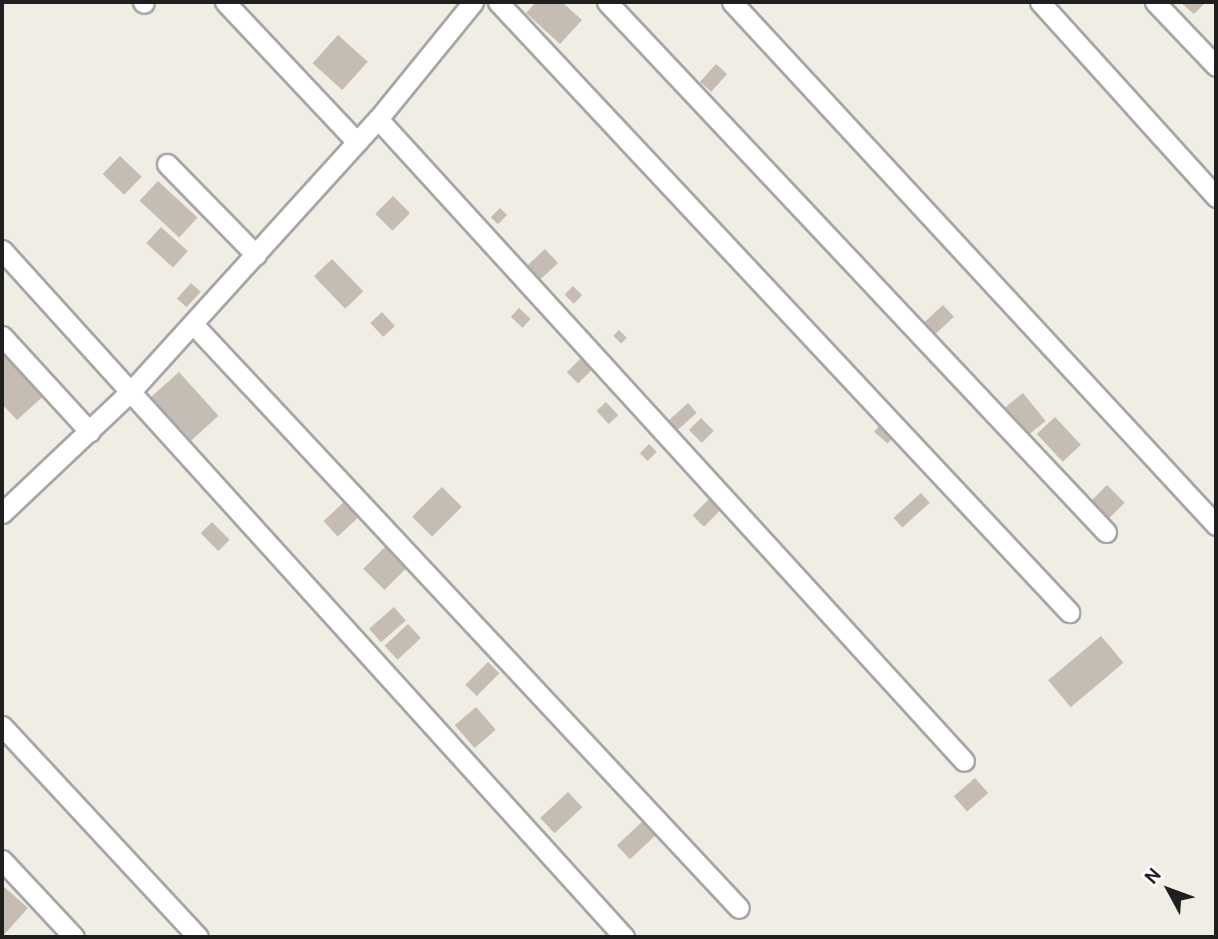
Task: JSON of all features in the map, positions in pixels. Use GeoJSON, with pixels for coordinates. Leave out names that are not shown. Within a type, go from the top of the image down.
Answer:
{"type":"FeatureCollection","features":[{"type":"Feature","properties":{"kind":"street"},"geometry":{"type":"LineString","coordinates":[[225,2],[357,142]]}},
{"type":"Feature","properties":{"kind":"street"},"geometry":{"type":"LineString","coordinates":[[2,513],[90,432],[193,324],[378,119],[473,2]]}},
{"type":"Feature","properties":{"kind":"street"},"geometry":{"type":"LineString","coordinates":[[498,2],[1069,612]]}},
{"type":"Feature","properties":{"kind":"street"},"geometry":{"type":"LineString","coordinates":[[607,2],[1105,533]]}},
{"type":"Feature","properties":{"kind":"street"},"geometry":{"type":"LineString","coordinates":[[732,2],[1216,525]]}},
{"type":"Feature","properties":{"kind":"street"},"geometry":{"type":"LineString","coordinates":[[1040,2],[1216,197]]}},
{"type":"Feature","properties":{"kind":"street"},"geometry":{"type":"LineString","coordinates":[[1155,2],[1216,66]]}},
{"type":"Feature","properties":{"kind":"street"},"geometry":{"type":"LineString","coordinates":[[378,119],[964,761]]}},
{"type":"Feature","properties":{"kind":"street"},"geometry":{"type":"LineString","coordinates":[[167,164],[256,255]]}},
{"type":"Feature","properties":{"kind":"street"},"geometry":{"type":"LineString","coordinates":[[2,250],[132,390],[624,937]]}},
{"type":"Feature","properties":{"kind":"street"},"geometry":{"type":"LineString","coordinates":[[193,324],[739,908]]}},
{"type":"Feature","properties":{"kind":"street"},"geometry":{"type":"LineString","coordinates":[[2,336],[90,432]]}},
{"type":"Feature","properties":{"kind":"street"},"geometry":{"type":"LineString","coordinates":[[2,726],[198,937]]}},
{"type":"Feature","properties":{"kind":"street"},"geometry":{"type":"LineString","coordinates":[[2,860],[74,937]]}},
{"type":"Feature","properties":{"kind":"building"},"geometry":{"type":"Polygon","coordinates":[[[536,2],[562,2],[582,20],[560,44],[526,13],[536,2]]]}},
{"type":"Feature","properties":{"kind":"building"},"geometry":{"type":"Polygon","coordinates":[[[1180,2],[1206,2],[1194,14],[1180,2]]]}},
{"type":"Feature","properties":{"kind":"building"},"geometry":{"type":"Polygon","coordinates":[[[338,35],[368,62],[342,90],[313,63],[338,35]]]}},
{"type":"Feature","properties":{"kind":"building"},"geometry":{"type":"Polygon","coordinates":[[[716,64],[727,74],[711,92],[700,82],[716,64]]]}},
{"type":"Feature","properties":{"kind":"building"},"geometry":{"type":"Polygon","coordinates":[[[120,156],[142,177],[124,195],[103,174],[120,156]]]}},
{"type":"Feature","properties":{"kind":"building"},"geometry":{"type":"Polygon","coordinates":[[[158,181],[197,218],[179,238],[140,201],[158,181]]]}},
{"type":"Feature","properties":{"kind":"building"},"geometry":{"type":"Polygon","coordinates":[[[393,196],[410,213],[392,231],[375,214],[393,196]]]}},
{"type":"Feature","properties":{"kind":"building"},"geometry":{"type":"Polygon","coordinates":[[[500,208],[507,215],[498,224],[491,217],[500,208]]]}},
{"type":"Feature","properties":{"kind":"building"},"geometry":{"type":"Polygon","coordinates":[[[161,227],[188,251],[173,267],[146,243],[161,227]]]}},
{"type":"Feature","properties":{"kind":"building"},"geometry":{"type":"Polygon","coordinates":[[[545,249],[558,263],[539,281],[526,267],[545,249]]]}},
{"type":"Feature","properties":{"kind":"building"},"geometry":{"type":"Polygon","coordinates":[[[332,259],[363,291],[345,309],[314,276],[332,259]]]}},
{"type":"Feature","properties":{"kind":"building"},"geometry":{"type":"Polygon","coordinates":[[[191,283],[201,292],[187,307],[177,299],[191,283]]]}},
{"type":"Feature","properties":{"kind":"building"},"geometry":{"type":"Polygon","coordinates":[[[573,286],[582,295],[574,304],[565,294],[573,286]]]}},
{"type":"Feature","properties":{"kind":"building"},"geometry":{"type":"Polygon","coordinates":[[[943,305],[954,317],[933,336],[923,324],[943,305]]]}},
{"type":"Feature","properties":{"kind":"building"},"geometry":{"type":"Polygon","coordinates":[[[519,308],[531,319],[523,328],[511,317],[519,308]]]}},
{"type":"Feature","properties":{"kind":"building"},"geometry":{"type":"Polygon","coordinates":[[[382,312],[395,326],[383,337],[370,323],[382,312]]]}},
{"type":"Feature","properties":{"kind":"building"},"geometry":{"type":"Polygon","coordinates":[[[619,330],[627,338],[621,343],[613,336],[619,330]]]}},
{"type":"Feature","properties":{"kind":"building"},"geometry":{"type":"Polygon","coordinates":[[[9,350],[48,392],[17,420],[2,404],[2,357],[9,350]]]}},
{"type":"Feature","properties":{"kind":"building"},"geometry":{"type":"Polygon","coordinates":[[[583,356],[594,367],[578,384],[567,372],[583,356]]]}},
{"type":"Feature","properties":{"kind":"building"},"geometry":{"type":"Polygon","coordinates":[[[179,372],[218,416],[189,442],[150,398],[179,372]]]}},
{"type":"Feature","properties":{"kind":"building"},"geometry":{"type":"Polygon","coordinates":[[[1023,393],[1046,421],[1025,438],[1002,410],[1023,393]]]}},
{"type":"Feature","properties":{"kind":"building"},"geometry":{"type":"Polygon","coordinates":[[[606,402],[618,415],[609,424],[596,411],[606,402]]]}},
{"type":"Feature","properties":{"kind":"building"},"geometry":{"type":"Polygon","coordinates":[[[688,403],[697,413],[676,431],[667,422],[688,403]]]}},
{"type":"Feature","properties":{"kind":"building"},"geometry":{"type":"Polygon","coordinates":[[[1055,417],[1081,445],[1063,462],[1037,434],[1055,417]]]}},
{"type":"Feature","properties":{"kind":"building"},"geometry":{"type":"Polygon","coordinates":[[[701,418],[714,431],[702,443],[689,430],[701,418]]]}},
{"type":"Feature","properties":{"kind":"building"},"geometry":{"type":"Polygon","coordinates":[[[880,425],[894,437],[888,444],[874,432],[880,425]]]}},
{"type":"Feature","properties":{"kind":"building"},"geometry":{"type":"Polygon","coordinates":[[[649,444],[657,452],[648,461],[640,453],[649,444]]]}},
{"type":"Feature","properties":{"kind":"building"},"geometry":{"type":"Polygon","coordinates":[[[1107,485],[1125,503],[1108,519],[1091,501],[1107,485]]]}},
{"type":"Feature","properties":{"kind":"building"},"geometry":{"type":"Polygon","coordinates":[[[442,487],[462,507],[432,536],[412,517],[442,487]]]}},
{"type":"Feature","properties":{"kind":"building"},"geometry":{"type":"Polygon","coordinates":[[[921,493],[930,503],[902,527],[894,518],[921,493]]]}},
{"type":"Feature","properties":{"kind":"building"},"geometry":{"type":"Polygon","coordinates":[[[711,497],[722,508],[704,527],[693,515],[711,497]]]}},
{"type":"Feature","properties":{"kind":"building"},"geometry":{"type":"Polygon","coordinates":[[[344,502],[358,517],[338,536],[324,521],[344,502]]]}},
{"type":"Feature","properties":{"kind":"building"},"geometry":{"type":"Polygon","coordinates":[[[212,522],[230,540],[218,551],[201,533],[212,522]]]}},
{"type":"Feature","properties":{"kind":"building"},"geometry":{"type":"Polygon","coordinates":[[[388,544],[409,565],[384,590],[363,569],[388,544]]]}},
{"type":"Feature","properties":{"kind":"building"},"geometry":{"type":"Polygon","coordinates":[[[394,607],[406,621],[381,642],[369,629],[394,607]]]}},
{"type":"Feature","properties":{"kind":"building"},"geometry":{"type":"Polygon","coordinates":[[[408,624],[421,638],[398,660],[385,646],[408,624]]]}},
{"type":"Feature","properties":{"kind":"building"},"geometry":{"type":"Polygon","coordinates":[[[1101,636],[1123,663],[1071,707],[1048,680],[1101,636]]]}},
{"type":"Feature","properties":{"kind":"building"},"geometry":{"type":"Polygon","coordinates":[[[488,662],[499,673],[477,696],[465,685],[488,662]]]}},
{"type":"Feature","properties":{"kind":"building"},"geometry":{"type":"Polygon","coordinates":[[[476,707],[496,730],[475,748],[455,725],[476,707]]]}},
{"type":"Feature","properties":{"kind":"building"},"geometry":{"type":"Polygon","coordinates":[[[975,778],[988,793],[967,811],[954,796],[975,778]]]}},
{"type":"Feature","properties":{"kind":"building"},"geometry":{"type":"Polygon","coordinates":[[[568,792],[582,807],[555,833],[540,818],[568,792]]]}},
{"type":"Feature","properties":{"kind":"building"},"geometry":{"type":"Polygon","coordinates":[[[644,820],[657,834],[630,859],[617,845],[644,820]]]}},
{"type":"Feature","properties":{"kind":"building"},"geometry":{"type":"Polygon","coordinates":[[[2,885],[28,908],[2,937],[2,885]]]}}]}
